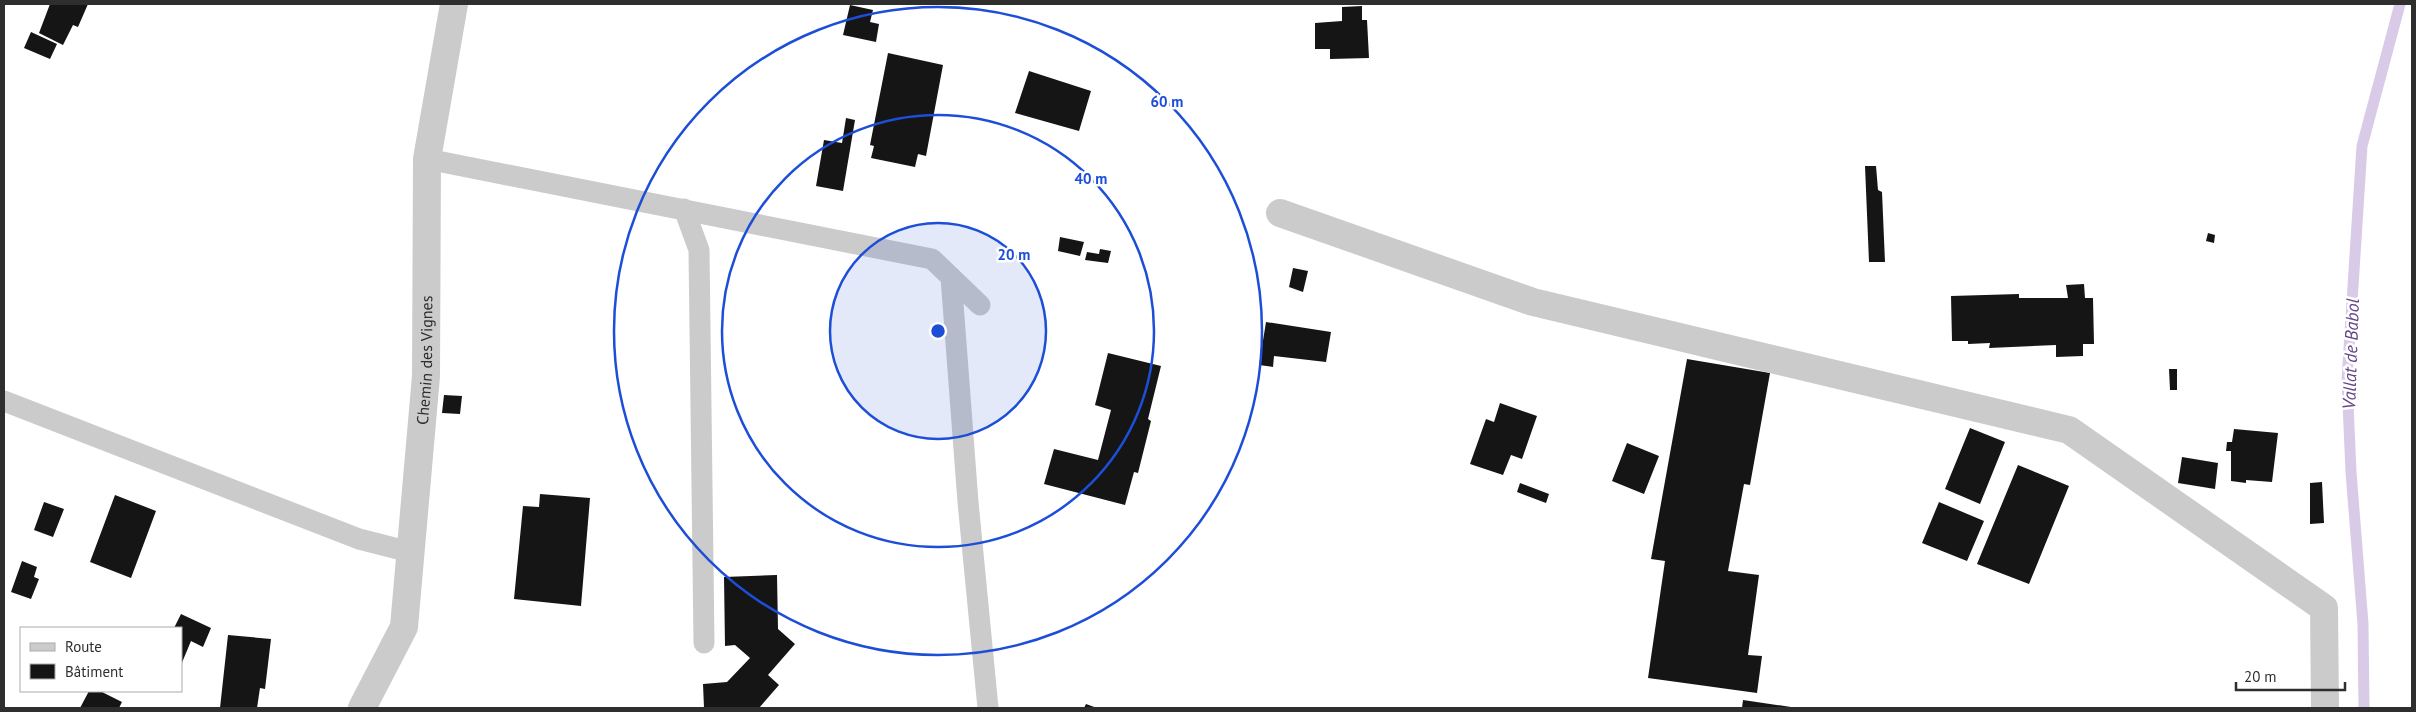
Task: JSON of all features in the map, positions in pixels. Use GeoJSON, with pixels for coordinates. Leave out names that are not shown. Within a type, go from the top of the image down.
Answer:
{"type":"FeatureCollection","features":[{"type":"Feature","properties":{"kind":"street","name":"Chemin des Vignes"},"geometry":{"type":"LineString","coordinates":[[362,708],[404,627],[426,376],[428,159],[454,4]]}},
{"type":"Feature","properties":{"kind":"street"},"geometry":{"type":"LineString","coordinates":[[1280,213],[1533,302],[2068,430],[2324,608],[2325,708]]}},
{"type":"Feature","properties":{"kind":"lane"},"geometry":{"type":"LineString","coordinates":[[428,159],[932,259],[980,305]]}},
{"type":"Feature","properties":{"kind":"lane"},"geometry":{"type":"LineString","coordinates":[[684,209],[699,250],[704,643]]}},
{"type":"Feature","properties":{"kind":"lane"},"geometry":{"type":"LineString","coordinates":[[951,277],[968,502],[988,708]]}},
{"type":"Feature","properties":{"kind":"lane"},"geometry":{"type":"LineString","coordinates":[[4,401],[359,539],[410,552]]}},
{"type":"Feature","properties":{"kind":"building"},"geometry":{"type":"Polygon","coordinates":[[[50,4],[88,4],[78,27],[73,25],[63,45],[39,33],[50,4]]]}},
{"type":"Feature","properties":{"kind":"building"},"geometry":{"type":"Polygon","coordinates":[[[850,5],[873,10],[870,22],[879,24],[876,42],[843,35],[850,5]]]}},
{"type":"Feature","properties":{"kind":"building"},"geometry":{"type":"Polygon","coordinates":[[[1362,6],[1362,20],[1367,20],[1369,58],[1330,59],[1330,49],[1315,49],[1315,23],[1342,21],[1342,7],[1362,6]]]}},
{"type":"Feature","properties":{"kind":"building"},"geometry":{"type":"Polygon","coordinates":[[[31,32],[57,44],[50,59],[24,48],[31,32]]]}},
{"type":"Feature","properties":{"kind":"building"},"geometry":{"type":"Polygon","coordinates":[[[888,53],[943,65],[926,156],[918,154],[915,167],[871,158],[874,146],[870,145],[888,53]]]}},
{"type":"Feature","properties":{"kind":"building"},"geometry":{"type":"Polygon","coordinates":[[[1029,71],[1091,91],[1079,131],[1015,113],[1029,71]]]}},
{"type":"Feature","properties":{"kind":"building"},"geometry":{"type":"Polygon","coordinates":[[[846,118],[855,120],[843,191],[816,186],[824,140],[842,143],[846,118]]]}},
{"type":"Feature","properties":{"kind":"building"},"geometry":{"type":"Polygon","coordinates":[[[1865,166],[1876,166],[1878,190],[1882,192],[1885,262],[1869,262],[1865,166]]]}},
{"type":"Feature","properties":{"kind":"building"},"geometry":{"type":"Polygon","coordinates":[[[2208,233],[2215,235],[2214,243],[2206,241],[2208,233]]]}},
{"type":"Feature","properties":{"kind":"building"},"geometry":{"type":"Polygon","coordinates":[[[1060,237],[1084,242],[1080,256],[1058,251],[1060,237]]]}},
{"type":"Feature","properties":{"kind":"building"},"geometry":{"type":"Polygon","coordinates":[[[1100,249],[1111,251],[1108,263],[1085,260],[1087,252],[1099,254],[1100,249]]]}},
{"type":"Feature","properties":{"kind":"building"},"geometry":{"type":"Polygon","coordinates":[[[1293,268],[1308,271],[1303,292],[1289,287],[1293,268]]]}},
{"type":"Feature","properties":{"kind":"building"},"geometry":{"type":"Polygon","coordinates":[[[2084,284],[2085,298],[2093,298],[2094,344],[2083,344],[2083,356],[2056,357],[2056,345],[1989,348],[1990,343],[1968,344],[1968,341],[1952,341],[1951,296],[2019,294],[2019,298],[2068,298],[2066,285],[2084,284]]]}},
{"type":"Feature","properties":{"kind":"building"},"geometry":{"type":"Polygon","coordinates":[[[1266,322],[1331,332],[1326,362],[1274,356],[1273,367],[1259,365],[1266,322]]]}},
{"type":"Feature","properties":{"kind":"building"},"geometry":{"type":"Polygon","coordinates":[[[1108,353],[1161,366],[1148,419],[1151,421],[1138,473],[1134,472],[1125,505],[1044,484],[1054,449],[1098,460],[1111,410],[1095,405],[1108,353]]]}},
{"type":"Feature","properties":{"kind":"building"},"geometry":{"type":"Polygon","coordinates":[[[1687,359],[1770,373],[1750,485],[1744,484],[1728,571],[1759,575],[1748,655],[1762,656],[1757,693],[1648,678],[1665,561],[1651,559],[1687,359]]]}},
{"type":"Feature","properties":{"kind":"building"},"geometry":{"type":"Polygon","coordinates":[[[2169,369],[2177,369],[2177,390],[2170,390],[2169,369]]]}},
{"type":"Feature","properties":{"kind":"building"},"geometry":{"type":"Polygon","coordinates":[[[444,395],[462,396],[460,414],[442,413],[444,395]]]}},
{"type":"Feature","properties":{"kind":"building"},"geometry":{"type":"Polygon","coordinates":[[[1500,403],[1537,416],[1522,459],[1511,455],[1503,475],[1470,464],[1486,419],[1494,422],[1500,403]]]}},
{"type":"Feature","properties":{"kind":"building"},"geometry":{"type":"Polygon","coordinates":[[[1970,428],[2005,442],[1980,504],[1945,489],[1970,428]]]}},
{"type":"Feature","properties":{"kind":"building"},"geometry":{"type":"Polygon","coordinates":[[[2234,429],[2278,433],[2272,482],[2246,480],[2246,483],[2231,481],[2231,451],[2226,451],[2227,442],[2232,442],[2234,429]]]}},
{"type":"Feature","properties":{"kind":"building"},"geometry":{"type":"Polygon","coordinates":[[[1627,443],[1659,456],[1644,494],[1612,481],[1627,443]]]}},
{"type":"Feature","properties":{"kind":"building"},"geometry":{"type":"Polygon","coordinates":[[[2182,457],[2218,463],[2215,489],[2178,483],[2182,457]]]}},
{"type":"Feature","properties":{"kind":"building"},"geometry":{"type":"Polygon","coordinates":[[[2018,465],[2069,486],[2029,584],[1977,564],[2018,465]]]}},
{"type":"Feature","properties":{"kind":"building"},"geometry":{"type":"Polygon","coordinates":[[[2322,482],[2324,523],[2310,524],[2310,483],[2322,482]]]}},
{"type":"Feature","properties":{"kind":"building"},"geometry":{"type":"Polygon","coordinates":[[[1520,483],[1549,494],[1546,503],[1517,492],[1520,483]]]}},
{"type":"Feature","properties":{"kind":"building"},"geometry":{"type":"Polygon","coordinates":[[[540,494],[590,498],[581,606],[514,599],[523,506],[539,507],[540,494]]]}},
{"type":"Feature","properties":{"kind":"building"},"geometry":{"type":"Polygon","coordinates":[[[115,495],[156,511],[131,578],[90,562],[115,495]]]}},
{"type":"Feature","properties":{"kind":"building"},"geometry":{"type":"Polygon","coordinates":[[[44,502],[64,509],[53,537],[34,530],[44,502]]]}},
{"type":"Feature","properties":{"kind":"building"},"geometry":{"type":"Polygon","coordinates":[[[1939,502],[1984,521],[1967,561],[1922,543],[1939,502]]]}},
{"type":"Feature","properties":{"kind":"building"},"geometry":{"type":"Polygon","coordinates":[[[22,561],[37,567],[34,577],[39,579],[31,599],[11,592],[22,561]]]}},
{"type":"Feature","properties":{"kind":"building"},"geometry":{"type":"Polygon","coordinates":[[[777,575],[778,629],[795,644],[768,675],[779,685],[759,708],[704,708],[703,684],[727,682],[750,658],[735,645],[725,646],[724,577],[777,575]]]}},
{"type":"Feature","properties":{"kind":"building"},"geometry":{"type":"Polygon","coordinates":[[[181,614],[211,628],[203,647],[191,641],[182,663],[182,627],[174,627],[181,614]]]}},
{"type":"Feature","properties":{"kind":"building"},"geometry":{"type":"Polygon","coordinates":[[[228,635],[271,639],[265,689],[260,688],[257,708],[220,708],[228,635]]]}},
{"type":"Feature","properties":{"kind":"building"},"geometry":{"type":"Polygon","coordinates":[[[88,692],[102,692],[122,702],[119,708],[80,708],[88,692]]]}},
{"type":"Feature","properties":{"kind":"building"},"geometry":{"type":"Polygon","coordinates":[[[1743,700],[1791,707],[1791,708],[1742,708],[1743,700]]]}},
{"type":"Feature","properties":{"kind":"building"},"geometry":{"type":"Polygon","coordinates":[[[1086,704],[1097,708],[1084,708],[1086,704]]]}},
{"type":"Feature","properties":{"kind":"waterway","name":"Vallat de Babol"},"geometry":{"type":"LineString","coordinates":[[2364,708],[2363,624],[2351,472],[2347,380],[2362,146],[2400,4]]}}]}
